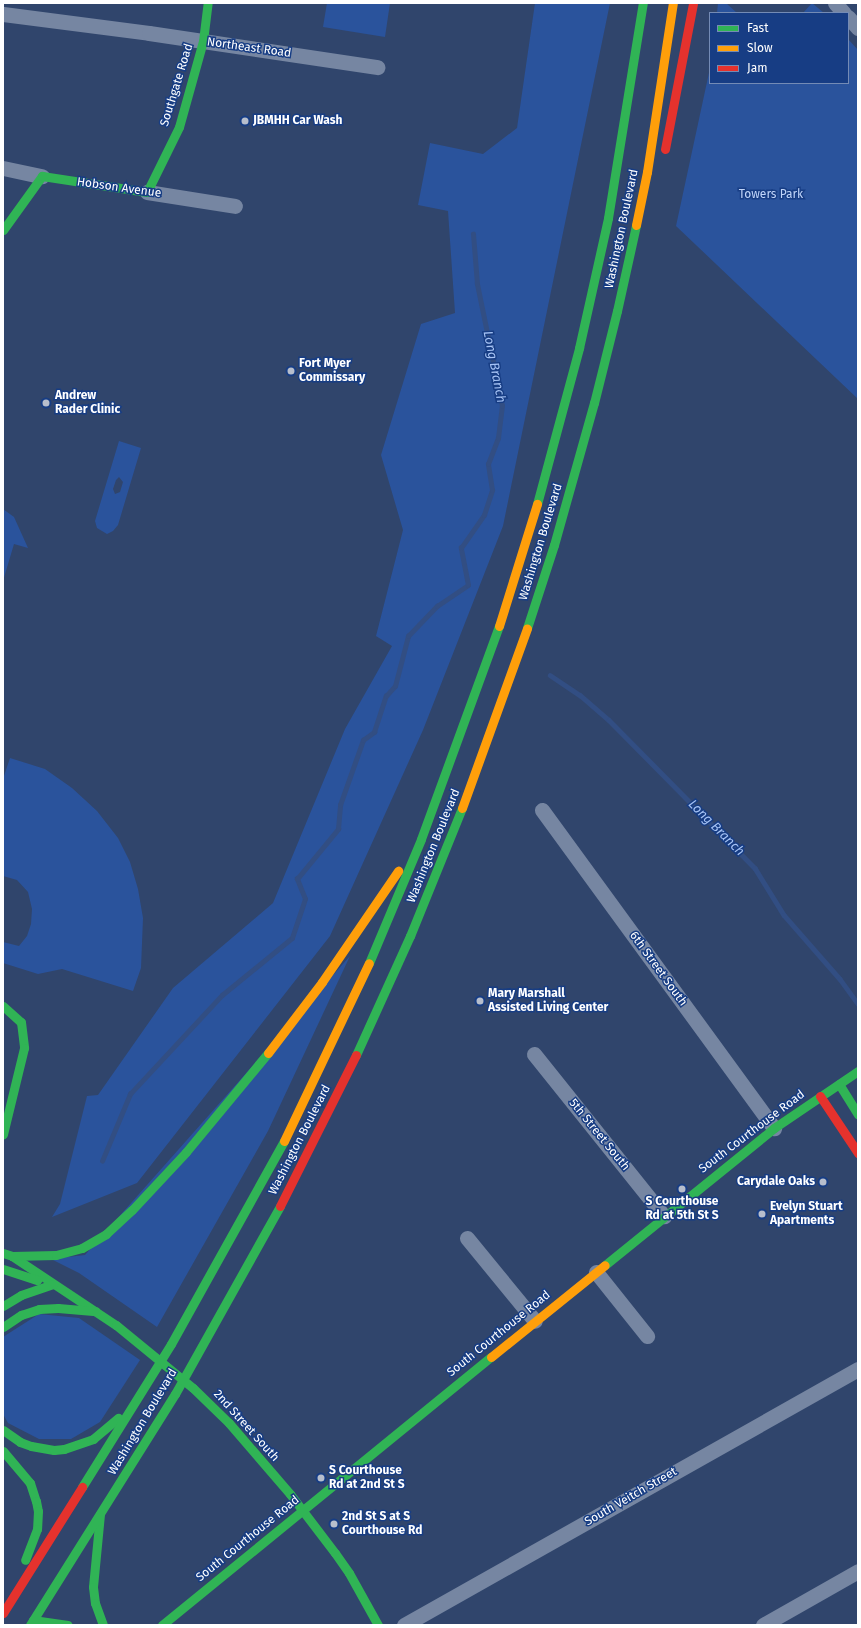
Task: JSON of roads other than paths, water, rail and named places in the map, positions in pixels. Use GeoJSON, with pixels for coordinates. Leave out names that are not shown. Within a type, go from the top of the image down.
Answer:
{"type":"FeatureCollection","features":[{"type":"Feature","properties":{"kind":"main road","name":"Southgate Road"},"geometry":{"type":"LineString","coordinates":[[147,192],[179,127],[203,41],[208,3]]}},
{"type":"Feature","properties":{"kind":"main road"},"geometry":{"type":"LineString","coordinates":[[634,61],[636,3]]}},
{"type":"Feature","properties":{"kind":"main road","name":"Washington Boulevard"},"geometry":{"type":"LineString","coordinates":[[3,1613],[140,1396],[210,1278],[284,1142],[370,960],[421,839],[478,689],[542,491],[579,348],[606,226],[643,3]]}},
{"type":"Feature","properties":{"kind":"main road","name":"Washington Boulevard"},"geometry":{"type":"LineString","coordinates":[[32,1623],[201,1349],[272,1221],[346,1077],[413,929],[470,789],[523,642],[568,496],[617,311],[647,172],[673,3]]}},
{"type":"Feature","properties":{"kind":"main road"},"geometry":{"type":"LineString","coordinates":[[663,159],[693,3]]}},
{"type":"Feature","properties":{"kind":"main road"},"geometry":{"type":"LineString","coordinates":[[3,230],[42,176]]}},
{"type":"Feature","properties":{"kind":"main road","name":"Hobson Avenue"},"geometry":{"type":"LineString","coordinates":[[42,176],[147,192]]}},
{"type":"Feature","properties":{"kind":"main road"},"geometry":{"type":"LineString","coordinates":[[617,311],[646,226]]}},
{"type":"Feature","properties":{"kind":"main road"},"geometry":{"type":"LineString","coordinates":[[12,1256],[48,1256],[82,1248],[106,1234],[132,1210],[191,1147],[264,1059],[322,982],[421,839]]}},
{"type":"Feature","properties":{"kind":"main road"},"geometry":{"type":"LineString","coordinates":[[3,1006],[21,1022],[24,1048],[3,1134]]}},
{"type":"Feature","properties":{"kind":"main road","name":"South Courthouse Road"},"geometry":{"type":"LineString","coordinates":[[162,1625],[774,1128],[858,1071]]}},
{"type":"Feature","properties":{"kind":"main road"},"geometry":{"type":"LineString","coordinates":[[839,1084],[858,1114]]}},
{"type":"Feature","properties":{"kind":"main road"},"geometry":{"type":"LineString","coordinates":[[820,1096],[858,1153]]}},
{"type":"Feature","properties":{"kind":"main road","name":"2nd Street South"},"geometry":{"type":"LineString","coordinates":[[3,1253],[12,1256],[116,1325],[193,1388],[229,1423],[302,1510],[344,1567],[378,1625]]}},
{"type":"Feature","properties":{"kind":"main road","name":"2nd Street South"},"geometry":{"type":"LineString","coordinates":[[3,1269],[54,1284]]}},
{"type":"Feature","properties":{"kind":"main road"},"geometry":{"type":"LineString","coordinates":[[3,1306],[21,1295],[54,1284]]}},
{"type":"Feature","properties":{"kind":"main road"},"geometry":{"type":"LineString","coordinates":[[3,1327],[22,1315],[39,1309],[58,1308],[96,1311]]}},
{"type":"Feature","properties":{"kind":"main road"},"geometry":{"type":"LineString","coordinates":[[3,1430],[20,1442],[31,1446],[54,1450],[74,1447],[101,1434],[140,1396]]}},
{"type":"Feature","properties":{"kind":"main road"},"geometry":{"type":"LineString","coordinates":[[3,1451],[30,1483],[36,1501],[38,1520],[32,1546],[3,1608]]}},
{"type":"Feature","properties":{"kind":"main road"},"geometry":{"type":"LineString","coordinates":[[100,1514],[93,1587],[95,1603],[103,1625]]}},
{"type":"Feature","properties":{"kind":"main road"},"geometry":{"type":"LineString","coordinates":[[32,1623],[68,1625]]}},
{"type":"Feature","properties":{"kind":"street"},"geometry":{"type":"LineString","coordinates":[[835,3],[843,12]]}},
{"type":"Feature","properties":{"kind":"street","name":"Northeast Road"},"geometry":{"type":"LineString","coordinates":[[3,14],[203,41],[377,67]]}},
{"type":"Feature","properties":{"kind":"street"},"geometry":{"type":"LineString","coordinates":[[849,18],[858,28]]}},
{"type":"Feature","properties":{"kind":"street","name":"Hobson Avenue"},"geometry":{"type":"LineString","coordinates":[[3,168],[42,176]]}},
{"type":"Feature","properties":{"kind":"street","name":"Hobson Avenue"},"geometry":{"type":"LineString","coordinates":[[147,192],[235,206]]}},
{"type":"Feature","properties":{"kind":"street","name":"6th Street South"},"geometry":{"type":"LineString","coordinates":[[542,810],[774,1128]]}},
{"type":"Feature","properties":{"kind":"street","name":"5th Street South"},"geometry":{"type":"LineString","coordinates":[[534,1054],[664,1216]]}},
{"type":"Feature","properties":{"kind":"street"},"geometry":{"type":"LineString","coordinates":[[467,1238],[535,1321]]}},
{"type":"Feature","properties":{"kind":"street"},"geometry":{"type":"LineString","coordinates":[[596,1272],[647,1336]]}},
{"type":"Feature","properties":{"kind":"street","name":"South Veitch Street"},"geometry":{"type":"LineString","coordinates":[[404,1625],[858,1369]]}},
{"type":"Feature","properties":{"kind":"street"},"geometry":{"type":"LineString","coordinates":[[763,1625],[858,1571]]}},
{"type":"Feature","properties":{"kind":"waterway"},"geometry":{"type":"LineString","coordinates":[[102,1161],[130,1094],[222,995],[292,938],[305,899],[297,879],[338,829],[340,805],[363,740],[374,732],[386,696],[395,686],[408,636],[437,606],[468,585],[461,548],[484,515],[492,490],[488,464],[498,438],[502,406],[477,284],[473,234]]}},
{"type":"Feature","properties":{"kind":"waterway","name":"Long Branch"},"geometry":{"type":"LineString","coordinates":[[550,675],[580,695],[609,720],[755,868],[784,915],[840,979],[858,1004]]}},
{"type":"Feature","properties":{"kind":"place","name":"JBMHH Car Wash"},"geometry":{"type":"Point","coordinates":[245,121]}},
{"type":"Feature","properties":{"kind":"place","name":"Fort Myer Commissary"},"geometry":{"type":"Point","coordinates":[291,371]}},
{"type":"Feature","properties":{"kind":"place","name":"Andrew Rader Clinic"},"geometry":{"type":"Point","coordinates":[46,403]}},
{"type":"Feature","properties":{"kind":"place","name":"Mary Marshall Assisted Living Center"},"geometry":{"type":"Point","coordinates":[480,1001]}},
{"type":"Feature","properties":{"kind":"place","name":"Carydale Oaks"},"geometry":{"type":"Point","coordinates":[823,1182]}},
{"type":"Feature","properties":{"kind":"place","name":"S Courthouse Rd at 5th St S"},"geometry":{"type":"Point","coordinates":[682,1189]}},
{"type":"Feature","properties":{"kind":"place","name":"Evelyn Stuart Apartments"},"geometry":{"type":"Point","coordinates":[762,1214]}},
{"type":"Feature","properties":{"kind":"place","name":"S Courthouse Rd at 2nd St S"},"geometry":{"type":"Point","coordinates":[321,1478]}},
{"type":"Feature","properties":{"kind":"place","name":"2nd St S at S Courthouse Rd"},"geometry":{"type":"Point","coordinates":[334,1524]}},
{"type":"Feature","properties":{"kind":"park label","name":"Towers Park"},"geometry":{"type":"Point","coordinates":[771,195]}}]}
